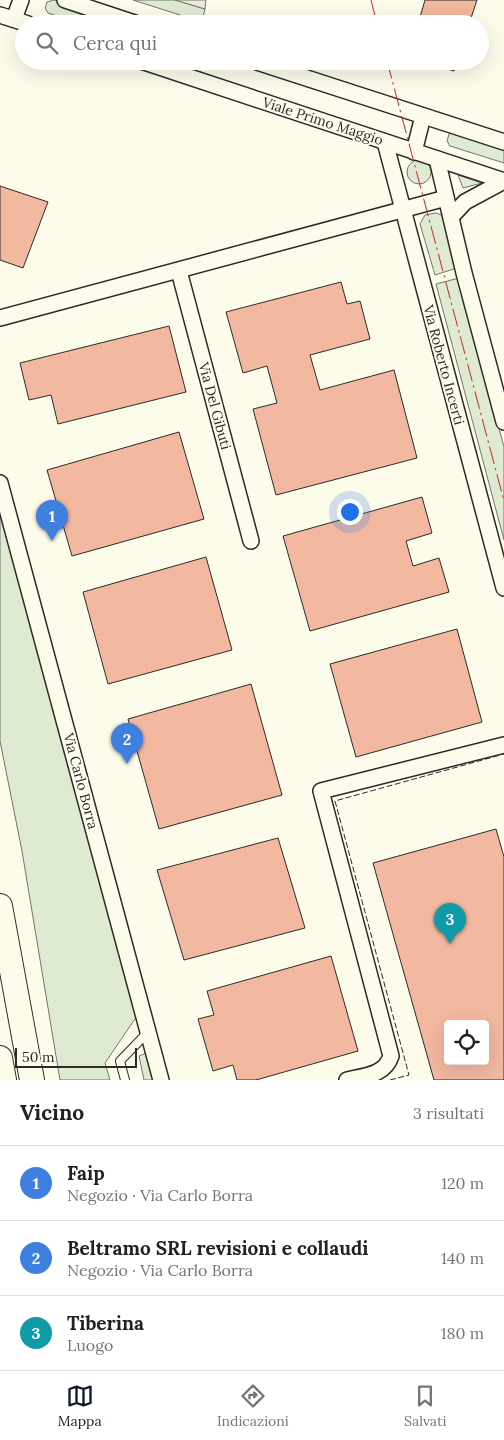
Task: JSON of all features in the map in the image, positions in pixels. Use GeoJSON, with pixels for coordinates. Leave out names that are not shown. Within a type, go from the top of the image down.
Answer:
{"type":"FeatureCollection","features":[{"type":"Feature","properties":{"kind":"main road"},"geometry":{"type":"LineString","coordinates":[[0,906],[32,1080]]}},
{"type":"Feature","properties":{"kind":"main road"},"geometry":{"type":"LineString","coordinates":[[0,1058],[4,1080]]}},
{"type":"Feature","properties":{"kind":"street"},"geometry":{"type":"LineString","coordinates":[[15,15],[21,0]]}},
{"type":"Feature","properties":{"kind":"street"},"geometry":{"type":"LineString","coordinates":[[65,0],[111,15]]}},
{"type":"Feature","properties":{"kind":"street","name":"Viale Primo Maggio"},"geometry":{"type":"LineString","coordinates":[[168,70],[504,181]]}},
{"type":"Feature","properties":{"kind":"street"},"geometry":{"type":"LineString","coordinates":[[282,70],[504,142]]}},
{"type":"Feature","properties":{"kind":"street"},"geometry":{"type":"LineString","coordinates":[[414,152],[423,116]]}},
{"type":"Feature","properties":{"kind":"street","name":"Via Roberto Incerti"},"geometry":{"type":"LineString","coordinates":[[385,142],[504,588]]}},
{"type":"Feature","properties":{"kind":"street"},"geometry":{"type":"LineString","coordinates":[[437,160],[450,217],[504,422]]}},
{"type":"Feature","properties":{"kind":"street"},"geometry":{"type":"LineString","coordinates":[[450,217],[465,202],[504,181]]}},
{"type":"Feature","properties":{"kind":"street"},"geometry":{"type":"LineString","coordinates":[[0,318],[446,198]]}},
{"type":"Feature","properties":{"kind":"street","name":"Via Del Gibuti"},"geometry":{"type":"LineString","coordinates":[[180,271],[251,541]]}},
{"type":"Feature","properties":{"kind":"street","name":"Via Carlo Borra"},"geometry":{"type":"LineString","coordinates":[[0,483],[161,1080]]}},
{"type":"Feature","properties":{"kind":"street"},"geometry":{"type":"LineString","coordinates":[[347,1080],[381,1071],[389,1064],[391,1056],[321,791],[504,745]]}},
{"type":"Feature","properties":{"kind":"lane"},"geometry":{"type":"LineString","coordinates":[[125,1080],[120,1061],[148,1032]]}},
{"type":"Feature","properties":{"kind":"green space"},"geometry":{"type":"Polygon","coordinates":[[[54,0],[98,15],[54,15],[48,13],[45,8],[47,2],[54,0]]]}},
{"type":"Feature","properties":{"kind":"green space"},"geometry":{"type":"Polygon","coordinates":[[[133,0],[175,0],[205,9],[204,15],[180,15],[133,0]]]}},
{"type":"Feature","properties":{"kind":"green space"},"geometry":{"type":"Polygon","coordinates":[[[456,131],[504,147],[504,163],[450,146],[447,141],[449,134],[456,131]]]}},
{"type":"Feature","properties":{"kind":"green space"},"geometry":{"type":"Polygon","coordinates":[[[419,160],[424,161],[430,167],[430,177],[424,183],[419,184],[414,183],[408,177],[407,172],[408,167],[414,161],[419,160]]]}},
{"type":"Feature","properties":{"kind":"green space"},"geometry":{"type":"Polygon","coordinates":[[[458,175],[482,183],[463,188],[458,175]]]}},
{"type":"Feature","properties":{"kind":"green space"},"geometry":{"type":"Polygon","coordinates":[[[436,213],[444,216],[457,268],[435,275],[420,224],[425,215],[436,213]]]}},
{"type":"Feature","properties":{"kind":"green space"},"geometry":{"type":"Polygon","coordinates":[[[459,278],[504,447],[504,540],[436,284],[459,278]]]}},
{"type":"Feature","properties":{"kind":"green space"},"geometry":{"type":"Polygon","coordinates":[[[0,508],[37,634],[103,887],[139,1013],[105,1063],[110,1080],[60,1080],[22,851],[0,741],[0,508]]]}},
{"type":"Feature","properties":{"kind":"green space"},"geometry":{"type":"Polygon","coordinates":[[[149,1052],[156,1080],[144,1080],[139,1056],[149,1052]]]}},
{"type":"Feature","properties":{"kind":"shaded area"},"geometry":{"type":"Polygon","coordinates":[[[175,0],[206,0],[205,9],[175,0]]]}},
{"type":"Feature","properties":{"kind":"building"},"geometry":{"type":"Polygon","coordinates":[[[425,0],[477,0],[472,15],[421,15],[425,0]]]}},
{"type":"Feature","properties":{"kind":"building"},"geometry":{"type":"Polygon","coordinates":[[[0,186],[48,202],[23,268],[0,260],[0,186]]]}},
{"type":"Feature","properties":{"kind":"building"},"geometry":{"type":"Polygon","coordinates":[[[341,282],[347,304],[360,301],[370,339],[310,355],[320,390],[394,370],[417,458],[276,495],[253,409],[277,403],[267,366],[243,373],[226,312],[341,282]]]}},
{"type":"Feature","properties":{"kind":"building"},"geometry":{"type":"Polygon","coordinates":[[[169,326],[186,392],[58,424],[51,395],[29,400],[20,363],[169,326]]]}},
{"type":"Feature","properties":{"kind":"building"},"geometry":{"type":"Polygon","coordinates":[[[179,432],[204,519],[72,556],[47,470],[179,432]]]}},
{"type":"Feature","properties":{"kind":"building"},"geometry":{"type":"Polygon","coordinates":[[[422,497],[432,533],[406,541],[413,566],[439,558],[449,592],[310,631],[283,536],[422,497]]]}},
{"type":"Feature","properties":{"kind":"building"},"geometry":{"type":"Polygon","coordinates":[[[206,557],[232,650],[108,684],[83,592],[206,557]]]}},
{"type":"Feature","properties":{"kind":"building"},"geometry":{"type":"Polygon","coordinates":[[[457,629],[482,722],[356,757],[330,664],[457,629]]]}},
{"type":"Feature","properties":{"kind":"building"},"geometry":{"type":"Polygon","coordinates":[[[251,684],[282,795],[159,829],[128,719],[251,684]]]}},
{"type":"Feature","properties":{"kind":"building"},"geometry":{"type":"Polygon","coordinates":[[[496,829],[504,857],[504,1080],[434,1080],[373,863],[496,829]]]}},
{"type":"Feature","properties":{"kind":"building"},"geometry":{"type":"Polygon","coordinates":[[[278,838],[305,928],[184,960],[157,870],[278,838]]]}},
{"type":"Feature","properties":{"kind":"building"},"geometry":{"type":"Polygon","coordinates":[[[331,956],[358,1051],[256,1080],[237,1080],[233,1065],[213,1071],[198,1019],[214,1015],[207,991],[331,956]]]}},
{"type":"Feature","properties":{"kind":"fence"},"geometry":{"type":"LineString","coordinates":[[390,1080],[409,1075],[335,801],[504,754]]}},
{"type":"Feature","properties":{"kind":"power"},"geometry":{"type":"LineString","coordinates":[[371,0],[375,15]]}},
{"type":"Feature","properties":{"kind":"power"},"geometry":{"type":"LineString","coordinates":[[389,70],[504,501]]}},
{"type":"Feature","properties":{"kind":"place","name":"Faip"},"geometry":{"type":"Point","coordinates":[52,541]}},
{"type":"Feature","properties":{"kind":"place","name":"Beltramo SRL revisioni e collaudi"},"geometry":{"type":"Point","coordinates":[127,764]}},
{"type":"Feature","properties":{"kind":"place","name":"Tiberina"},"geometry":{"type":"Point","coordinates":[450,944]}}]}
